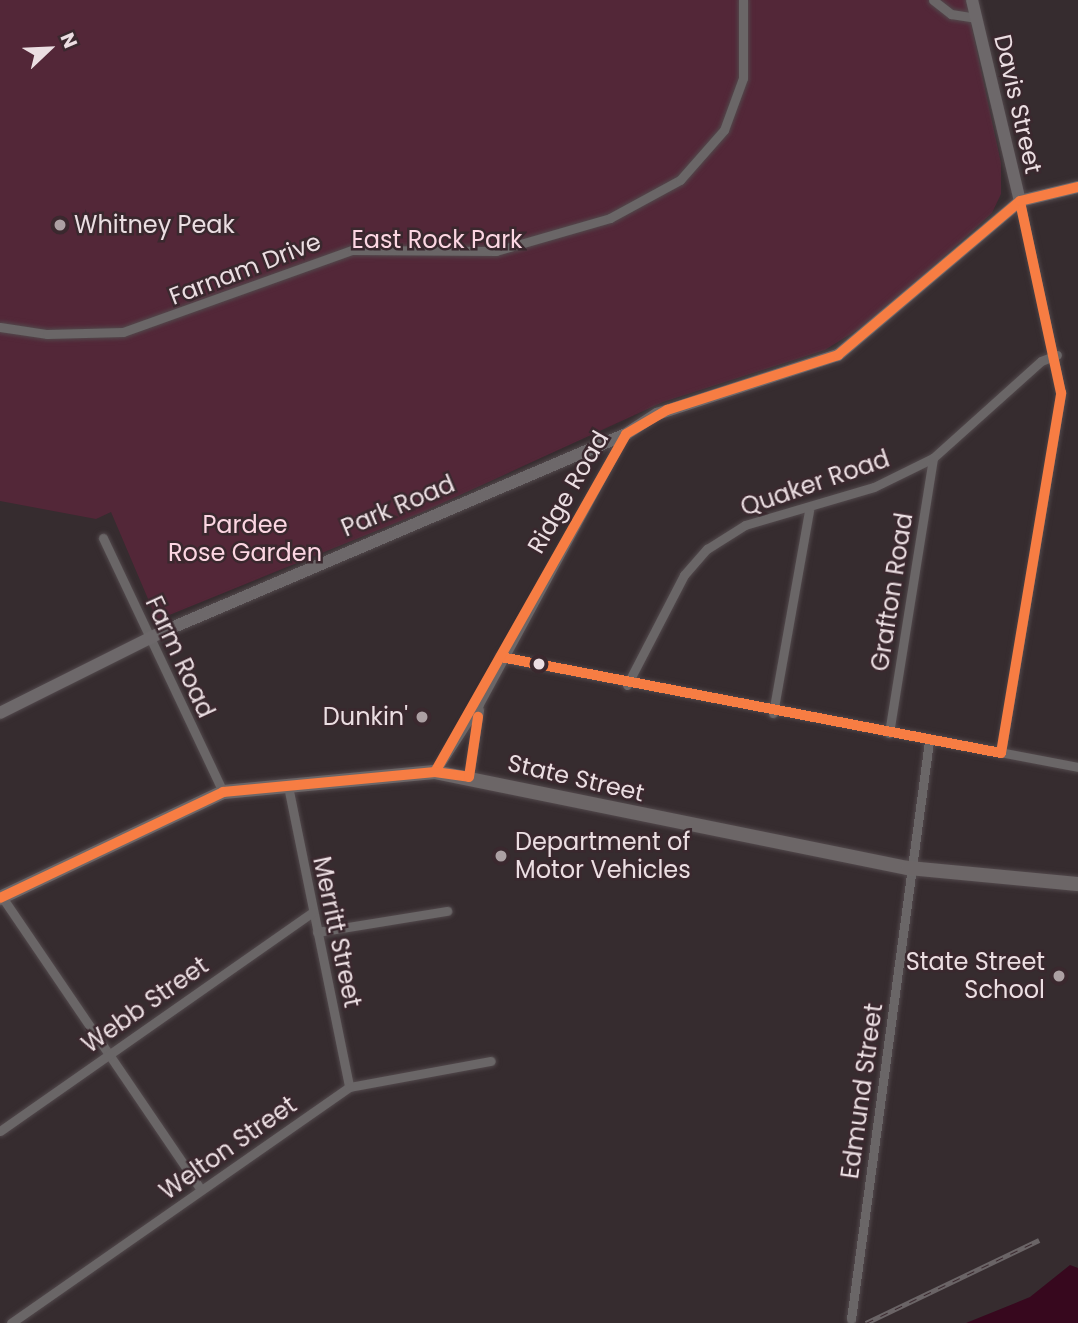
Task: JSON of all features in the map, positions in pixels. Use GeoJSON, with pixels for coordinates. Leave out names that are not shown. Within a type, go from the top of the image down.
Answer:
{"type":"FeatureCollection","features":[{"type":"Feature","properties":{"kind":"main road","name":"Davis Street"},"geometry":{"type":"LineString","coordinates":[[972,0],[1020,201]]}},
{"type":"Feature","properties":{"kind":"main road","name":"Ridge Road"},"geometry":{"type":"LineString","coordinates":[[626,433],[667,410],[804,369],[852,347],[1020,201],[1078,187]]}},
{"type":"Feature","properties":{"kind":"main road","name":"Park Road"},"geometry":{"type":"LineString","coordinates":[[0,713],[149,639],[626,433]]}},
{"type":"Feature","properties":{"kind":"main road","name":"State Street"},"geometry":{"type":"LineString","coordinates":[[1,897],[223,792],[435,772],[908,868],[1078,884]]}},
{"type":"Feature","properties":{"kind":"street"},"geometry":{"type":"LineString","coordinates":[[735,0],[741,13]]}},
{"type":"Feature","properties":{"kind":"street"},"geometry":{"type":"LineString","coordinates":[[741,13],[743,0]]}},
{"type":"Feature","properties":{"kind":"street"},"geometry":{"type":"LineString","coordinates":[[933,0],[958,17],[976,18]]}},
{"type":"Feature","properties":{"kind":"street","name":"Farnam Drive"},"geometry":{"type":"LineString","coordinates":[[0,327],[47,334],[123,331],[352,250],[489,252],[595,225],[680,180],[724,130],[743,78],[741,13]]}},
{"type":"Feature","properties":{"kind":"street","name":"Davis Street"},"geometry":{"type":"LineString","coordinates":[[1001,753],[1059,420],[1057,355],[1020,201]]}},
{"type":"Feature","properties":{"kind":"street","name":"Quaker Road"},"geometry":{"type":"LineString","coordinates":[[627,685],[684,575],[707,549],[746,525],[809,510],[933,458],[1041,361],[1057,355]]}},
{"type":"Feature","properties":{"kind":"street","name":"Ridge Road"},"geometry":{"type":"LineString","coordinates":[[435,772],[479,704],[500,657],[626,433]]}},
{"type":"Feature","properties":{"kind":"street","name":"Grafton Road"},"geometry":{"type":"LineString","coordinates":[[889,733],[933,458]]}},
{"type":"Feature","properties":{"kind":"street"},"geometry":{"type":"LineString","coordinates":[[773,713],[809,510]]}},
{"type":"Feature","properties":{"kind":"street","name":"Farm Road"},"geometry":{"type":"LineString","coordinates":[[103,538],[223,792]]}},
{"type":"Feature","properties":{"kind":"street"},"geometry":{"type":"LineString","coordinates":[[500,657],[773,713],[1078,767]]}},
{"type":"Feature","properties":{"kind":"street","name":"Ridge Road"},"geometry":{"type":"LineString","coordinates":[[469,778],[479,704]]}},
{"type":"Feature","properties":{"kind":"street","name":"Edmund Street"},"geometry":{"type":"LineString","coordinates":[[851,1318],[908,868],[929,741]]}},
{"type":"Feature","properties":{"kind":"street","name":"Merritt Street"},"geometry":{"type":"LineString","coordinates":[[288,786],[349,1087]]}},
{"type":"Feature","properties":{"kind":"street"},"geometry":{"type":"LineString","coordinates":[[1,897],[201,1190]]}},
{"type":"Feature","properties":{"kind":"street"},"geometry":{"type":"LineString","coordinates":[[317,932],[447,911]]}},
{"type":"Feature","properties":{"kind":"street","name":"Webb Street"},"geometry":{"type":"LineString","coordinates":[[0,1131],[313,912]]}},
{"type":"Feature","properties":{"kind":"street","name":"Welton Street"},"geometry":{"type":"LineString","coordinates":[[11,1323],[349,1087],[491,1061]]}},
{"type":"Feature","properties":{"kind":"green space","name":"East Rock Park"},"geometry":{"type":"Polygon","coordinates":[[[0,0],[966,0],[1001,163],[1001,194],[992,213],[873,320],[825,350],[663,402],[423,512],[157,620],[111,512],[96,519],[0,501],[0,0]]]}},
{"type":"Feature","properties":{"kind":"shaded area"},"geometry":{"type":"Polygon","coordinates":[[[1070,1265],[1078,1268],[1078,1323],[966,1323],[1030,1297],[1070,1265]]]}},
{"type":"Feature","properties":{"kind":"railway"},"geometry":{"type":"LineString","coordinates":[[866,1323],[1039,1240]]}},
{"type":"Feature","properties":{"kind":"transit line"},"geometry":{"type":"LineString","coordinates":[[435,772],[626,434],[667,410],[838,355],[1020,201],[1078,187]]}},
{"type":"Feature","properties":{"kind":"transit line"},"geometry":{"type":"LineString","coordinates":[[501,657],[1001,753],[1061,393],[1020,201]]}},
{"type":"Feature","properties":{"kind":"transit line"},"geometry":{"type":"LineString","coordinates":[[0,898],[223,792],[435,772],[469,777],[478,717]]}},
{"type":"Feature","properties":{"kind":"place","name":"Whitney Peak"},"geometry":{"type":"Point","coordinates":[60,225]}},
{"type":"Feature","properties":{"kind":"place","name":"Dunkin'"},"geometry":{"type":"Point","coordinates":[422,717]}},
{"type":"Feature","properties":{"kind":"place","name":"Department of Motor Vehicles"},"geometry":{"type":"Point","coordinates":[501,856]}},
{"type":"Feature","properties":{"kind":"place","name":"State Street School"},"geometry":{"type":"Point","coordinates":[1059,976]}},
{"type":"Feature","properties":{"kind":"park label","name":"Pardee Rose Garden"},"geometry":{"type":"Point","coordinates":[245,539]}}]}
